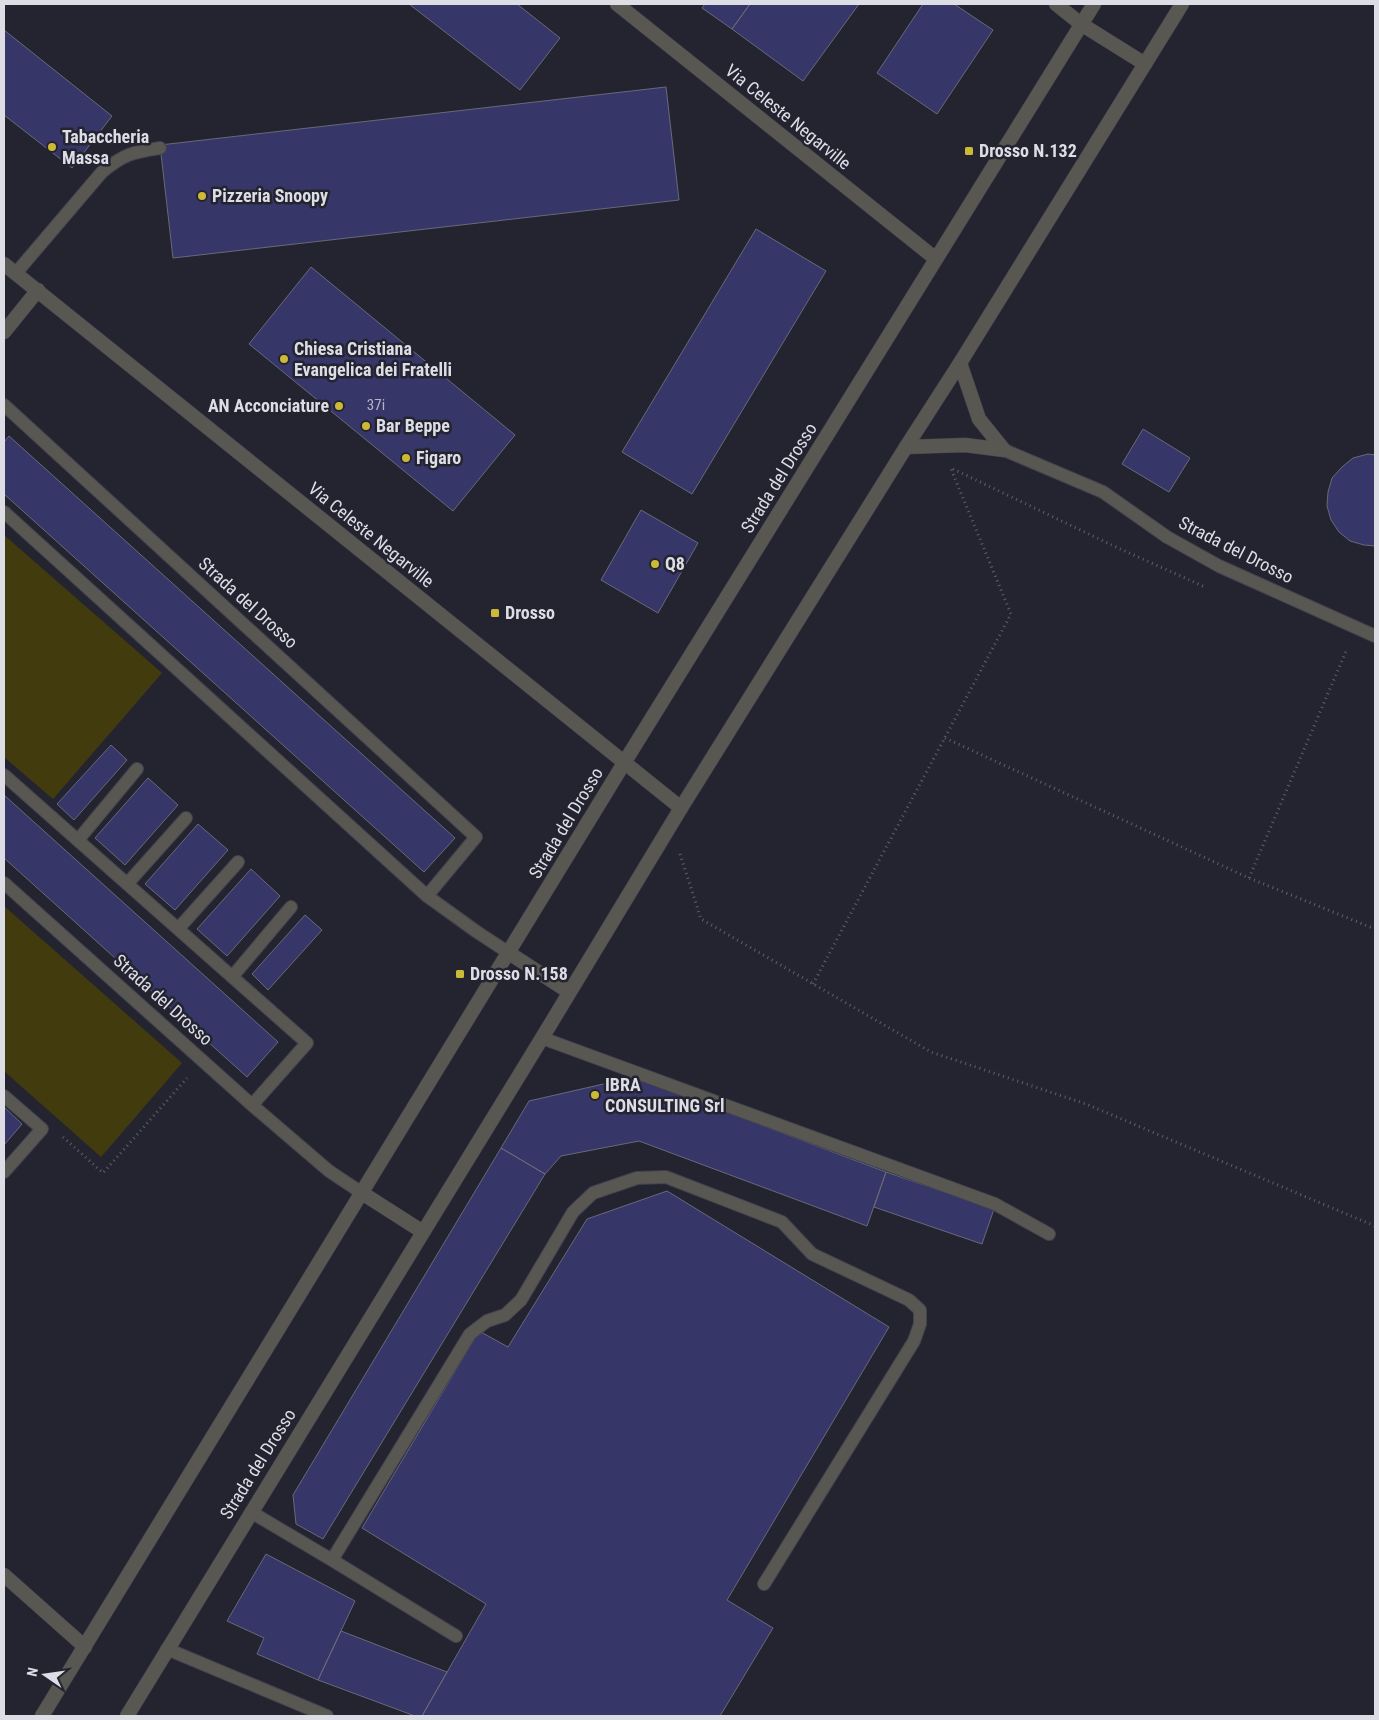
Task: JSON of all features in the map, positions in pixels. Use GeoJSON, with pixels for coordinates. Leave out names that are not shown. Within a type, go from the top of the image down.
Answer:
{"type":"FeatureCollection","features":[{"type":"Feature","properties":{"kind":"street","name":"Via Celeste Negarville"},"geometry":{"type":"LineString","coordinates":[[617,4],[936,259]]}},
{"type":"Feature","properties":{"kind":"street"},"geometry":{"type":"LineString","coordinates":[[1056,4],[1081,24],[1145,64]]}},
{"type":"Feature","properties":{"kind":"street","name":"Strada del Drosso"},"geometry":{"type":"LineString","coordinates":[[42,1716],[510,953],[624,763],[1094,4]]}},
{"type":"Feature","properties":{"kind":"street","name":"Strada del Drosso"},"geometry":{"type":"LineString","coordinates":[[127,1716],[671,824],[1182,4]]}},
{"type":"Feature","properties":{"kind":"street","name":"Via Celeste Negarville"},"geometry":{"type":"LineString","coordinates":[[4,264],[681,808]]}},
{"type":"Feature","properties":{"kind":"street"},"geometry":{"type":"LineString","coordinates":[[4,332],[38,290]]}},
{"type":"Feature","properties":{"kind":"street","name":"Strada del Drosso"},"geometry":{"type":"LineString","coordinates":[[960,363],[979,418],[1004,450]]}},
{"type":"Feature","properties":{"kind":"street","name":"Strada del Drosso"},"geometry":{"type":"LineString","coordinates":[[906,447],[965,445],[1004,450]]}},
{"type":"Feature","properties":{"kind":"street"},"geometry":{"type":"LineString","coordinates":[[510,953],[569,992]]}},
{"type":"Feature","properties":{"kind":"street","name":"Strada del Drosso"},"geometry":{"type":"LineString","coordinates":[[362,1193],[423,1232]]}},
{"type":"Feature","properties":{"kind":"street"},"geometry":{"type":"LineString","coordinates":[[4,1575],[85,1646]]}},
{"type":"Feature","properties":{"kind":"lane"},"geometry":{"type":"LineString","coordinates":[[16,273],[102,172],[119,159],[136,152],[160,148]]}},
{"type":"Feature","properties":{"kind":"lane","name":"Strada del Drosso"},"geometry":{"type":"LineString","coordinates":[[4,405],[476,837],[427,896]]}},
{"type":"Feature","properties":{"kind":"lane","name":"Strada del Drosso"},"geometry":{"type":"LineString","coordinates":[[1004,450],[1103,492],[1168,537],[1219,566],[1375,636]]}},
{"type":"Feature","properties":{"kind":"lane"},"geometry":{"type":"LineString","coordinates":[[4,512],[427,896],[510,953]]}},
{"type":"Feature","properties":{"kind":"lane"},"geometry":{"type":"LineString","coordinates":[[78,840],[137,769]]}},
{"type":"Feature","properties":{"kind":"lane"},"geometry":{"type":"LineString","coordinates":[[4,775],[307,1043],[252,1104]]}},
{"type":"Feature","properties":{"kind":"lane"},"geometry":{"type":"LineString","coordinates":[[127,884],[186,818]]}},
{"type":"Feature","properties":{"kind":"lane"},"geometry":{"type":"LineString","coordinates":[[178,929],[238,862]]}},
{"type":"Feature","properties":{"kind":"lane","name":"Strada del Drosso"},"geometry":{"type":"LineString","coordinates":[[4,883],[329,1171],[362,1193]]}},
{"type":"Feature","properties":{"kind":"lane"},"geometry":{"type":"LineString","coordinates":[[232,977],[291,908]]}},
{"type":"Feature","properties":{"kind":"lane"},"geometry":{"type":"LineString","coordinates":[[542,1038],[995,1204],[1049,1234]]}},
{"type":"Feature","properties":{"kind":"lane"},"geometry":{"type":"LineString","coordinates":[[4,1096],[42,1129],[4,1172]]}},
{"type":"Feature","properties":{"kind":"lane"},"geometry":{"type":"LineString","coordinates":[[332,1560],[470,1334],[487,1321],[506,1315],[521,1300],[573,1212],[593,1193],[637,1178],[666,1178],[782,1222],[812,1254],[909,1300],[920,1310],[920,1324],[914,1341],[764,1584]]}},
{"type":"Feature","properties":{"kind":"lane"},"geometry":{"type":"LineString","coordinates":[[251,1512],[456,1636]]}},
{"type":"Feature","properties":{"kind":"lane"},"geometry":{"type":"LineString","coordinates":[[167,1649],[327,1716]]}},
{"type":"Feature","properties":{"kind":"path"},"geometry":{"type":"LineString","coordinates":[[944,465],[1116,547],[1214,590]]}},
{"type":"Feature","properties":{"kind":"path"},"geometry":{"type":"LineString","coordinates":[[814,984],[1011,614],[951,468]]}},
{"type":"Feature","properties":{"kind":"path"},"geometry":{"type":"LineString","coordinates":[[1249,878],[1347,649],[1354,652]]}},
{"type":"Feature","properties":{"kind":"path"},"geometry":{"type":"LineString","coordinates":[[945,738],[1249,878],[1375,929]]}},
{"type":"Feature","properties":{"kind":"path"},"geometry":{"type":"LineString","coordinates":[[671,824],[701,919],[931,1052],[1086,1104],[1375,1226]]}},
{"type":"Feature","properties":{"kind":"path"},"geometry":{"type":"LineString","coordinates":[[61,1135],[103,1173],[203,1060]]}},
{"type":"Feature","properties":{"kind":"shaded area"},"geometry":{"type":"Polygon","coordinates":[[[4,535],[162,673],[53,799],[4,757],[4,535]]]}},
{"type":"Feature","properties":{"kind":"shaded area"},"geometry":{"type":"Polygon","coordinates":[[[4,906],[182,1063],[101,1157],[4,1071],[4,906]]]}},
{"type":"Feature","properties":{"kind":"building"},"geometry":{"type":"Polygon","coordinates":[[[409,4],[517,4],[560,38],[520,90],[409,4]]]}},
{"type":"Feature","properties":{"kind":"building"},"geometry":{"type":"Polygon","coordinates":[[[705,4],[750,4],[732,29],[702,8],[705,4]]]}},
{"type":"Feature","properties":{"kind":"building"},"geometry":{"type":"Polygon","coordinates":[[[750,4],[859,4],[803,81],[732,29],[750,4]]]}},
{"type":"Feature","properties":{"kind":"building"},"geometry":{"type":"Polygon","coordinates":[[[923,4],[954,4],[993,30],[937,114],[877,73],[923,4]]]}},
{"type":"Feature","properties":{"kind":"building"},"geometry":{"type":"Polygon","coordinates":[[[4,30],[112,116],[72,168],[4,115],[4,30]]]}},
{"type":"Feature","properties":{"kind":"building"},"geometry":{"type":"Polygon","coordinates":[[[666,87],[679,200],[173,258],[160,145],[666,87]]]}},
{"type":"Feature","properties":{"kind":"building"},"geometry":{"type":"Polygon","coordinates":[[[756,229],[826,271],[692,494],[622,452],[756,229]]]}},
{"type":"Feature","properties":{"kind":"building"},"geometry":{"type":"Polygon","coordinates":[[[311,267],[515,435],[453,511],[249,344],[311,267]]]}},
{"type":"Feature","properties":{"kind":"building"},"geometry":{"type":"Polygon","coordinates":[[[1143,429],[1190,458],[1169,492],[1122,464],[1143,429]]]}},
{"type":"Feature","properties":{"kind":"building"},"geometry":{"type":"Polygon","coordinates":[[[9,436],[455,838],[424,872],[4,494],[4,442],[9,436]]]}},
{"type":"Feature","properties":{"kind":"building"},"geometry":{"type":"Polygon","coordinates":[[[1368,454],[1375,455],[1375,546],[1350,541],[1339,532],[1331,520],[1327,506],[1332,478],[1353,458],[1368,454]]]}},
{"type":"Feature","properties":{"kind":"building"},"geometry":{"type":"Polygon","coordinates":[[[641,510],[698,543],[658,613],[601,580],[641,510]]]}},
{"type":"Feature","properties":{"kind":"building"},"geometry":{"type":"Polygon","coordinates":[[[111,745],[127,760],[74,820],[57,804],[111,745]]]}},
{"type":"Feature","properties":{"kind":"building"},"geometry":{"type":"Polygon","coordinates":[[[148,778],[178,805],[125,865],[95,838],[148,778]]]}},
{"type":"Feature","properties":{"kind":"building"},"geometry":{"type":"Polygon","coordinates":[[[4,795],[278,1042],[247,1077],[4,858],[4,795]]]}},
{"type":"Feature","properties":{"kind":"building"},"geometry":{"type":"Polygon","coordinates":[[[198,824],[228,850],[175,910],[145,884],[198,824]]]}},
{"type":"Feature","properties":{"kind":"building"},"geometry":{"type":"Polygon","coordinates":[[[251,869],[280,896],[227,956],[197,929],[251,869]]]}},
{"type":"Feature","properties":{"kind":"building"},"geometry":{"type":"Polygon","coordinates":[[[305,915],[322,930],[268,990],[252,974],[305,915]]]}},
{"type":"Feature","properties":{"kind":"building"},"geometry":{"type":"Polygon","coordinates":[[[634,1077],[886,1172],[867,1226],[639,1141],[561,1156],[545,1174],[501,1148],[529,1101],[634,1077]]]}},
{"type":"Feature","properties":{"kind":"building"},"geometry":{"type":"Polygon","coordinates":[[[4,1107],[22,1124],[4,1145],[4,1107]]]}},
{"type":"Feature","properties":{"kind":"building"},"geometry":{"type":"Polygon","coordinates":[[[501,1148],[545,1174],[323,1539],[296,1524],[293,1495],[501,1148]]]}},
{"type":"Feature","properties":{"kind":"building"},"geometry":{"type":"Polygon","coordinates":[[[886,1172],[994,1209],[982,1244],[874,1207],[886,1172]]]}},
{"type":"Feature","properties":{"kind":"building"},"geometry":{"type":"Polygon","coordinates":[[[667,1191],[889,1327],[727,1600],[773,1628],[720,1716],[422,1716],[486,1604],[362,1528],[479,1331],[508,1347],[587,1219],[667,1191]]]}},
{"type":"Feature","properties":{"kind":"building"},"geometry":{"type":"Polygon","coordinates":[[[266,1554],[355,1601],[318,1680],[257,1654],[264,1638],[227,1621],[266,1554]]]}},
{"type":"Feature","properties":{"kind":"building"},"geometry":{"type":"Polygon","coordinates":[[[341,1631],[447,1672],[422,1716],[415,1716],[318,1680],[341,1631]]]}},
{"type":"Feature","properties":{"kind":"place","name":"Tabaccheria Massa"},"geometry":{"type":"Point","coordinates":[52,147]}},
{"type":"Feature","properties":{"kind":"place","name":"Drosso N.132"},"geometry":{"type":"Point","coordinates":[969,151]}},
{"type":"Feature","properties":{"kind":"place","name":"Pizzeria Snoopy"},"geometry":{"type":"Point","coordinates":[202,196]}},
{"type":"Feature","properties":{"kind":"place","name":"Chiesa Cristiana Evangelica dei Fratelli"},"geometry":{"type":"Point","coordinates":[284,359]}},
{"type":"Feature","properties":{"kind":"place","name":"AN Acconciature"},"geometry":{"type":"Point","coordinates":[339,406]}},
{"type":"Feature","properties":{"kind":"place","name":"Bar Beppe"},"geometry":{"type":"Point","coordinates":[366,426]}},
{"type":"Feature","properties":{"kind":"place","name":"Figaro"},"geometry":{"type":"Point","coordinates":[406,458]}},
{"type":"Feature","properties":{"kind":"place","name":"Q8"},"geometry":{"type":"Point","coordinates":[655,564]}},
{"type":"Feature","properties":{"kind":"place","name":"Drosso"},"geometry":{"type":"Point","coordinates":[495,613]}},
{"type":"Feature","properties":{"kind":"place","name":"Drosso N.158"},"geometry":{"type":"Point","coordinates":[460,974]}},
{"type":"Feature","properties":{"kind":"place","name":"IBRA CONSULTING Srl"},"geometry":{"type":"Point","coordinates":[595,1095]}}]}
